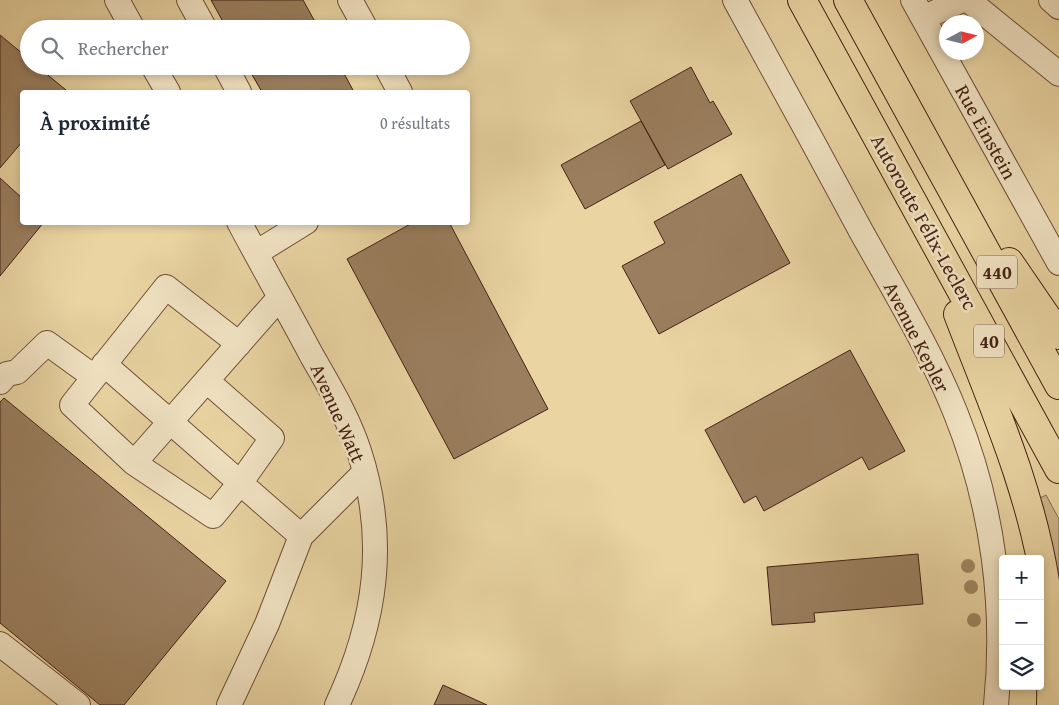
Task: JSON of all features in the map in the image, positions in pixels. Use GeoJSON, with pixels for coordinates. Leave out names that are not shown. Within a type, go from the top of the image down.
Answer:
{"type":"FeatureCollection","features":[{"type":"Feature","properties":{"kind":"highway","name":"Autoroute Félix-Leclerc"},"geometry":{"type":"LineString","coordinates":[[802,0],[1059,469]]}},
{"type":"Feature","properties":{"kind":"highway","name":"Autoroute Félix-Leclerc"},"geometry":{"type":"LineString","coordinates":[[848,0],[1059,385]]}},
{"type":"Feature","properties":{"kind":"highway"},"geometry":{"type":"LineString","coordinates":[[935,159],[1059,335]]}},
{"type":"Feature","properties":{"kind":"highway"},"geometry":{"type":"LineString","coordinates":[[923,221],[1005,437],[1034,530],[1046,588],[1049,617],[1051,705]]}},
{"type":"Feature","properties":{"kind":"street"},"geometry":{"type":"LineString","coordinates":[[117,0],[128,20]]}},
{"type":"Feature","properties":{"kind":"street"},"geometry":{"type":"LineString","coordinates":[[189,0],[200,20]]}},
{"type":"Feature","properties":{"kind":"street"},"geometry":{"type":"LineString","coordinates":[[350,0],[361,20]]}},
{"type":"Feature","properties":{"kind":"street","name":"Avenue Kepler"},"geometry":{"type":"LineString","coordinates":[[735,0],[918,335],[956,414],[982,495],[993,548],[999,610],[999,667],[996,705]]}},
{"type":"Feature","properties":{"kind":"street"},"geometry":{"type":"LineString","coordinates":[[918,9],[962,0]]}},
{"type":"Feature","properties":{"kind":"street"},"geometry":{"type":"LineString","coordinates":[[968,0],[1059,74]]}},
{"type":"Feature","properties":{"kind":"street"},"geometry":{"type":"LineString","coordinates":[[1051,0],[1059,6]]}},
{"type":"Feature","properties":{"kind":"street","name":"Rue Einstein"},"geometry":{"type":"LineString","coordinates":[[918,9],[1059,263]]}},
{"type":"Feature","properties":{"kind":"street"},"geometry":{"type":"LineString","coordinates":[[159,75],[167,90]]}},
{"type":"Feature","properties":{"kind":"street"},"geometry":{"type":"LineString","coordinates":[[230,75],[238,90]]}},
{"type":"Feature","properties":{"kind":"street"},"geometry":{"type":"LineString","coordinates":[[391,75],[399,90]]}},
{"type":"Feature","properties":{"kind":"street","name":"Avenue Watt"},"geometry":{"type":"LineString","coordinates":[[241,225],[343,413],[356,442],[365,472],[375,538],[373,590],[361,647],[337,705]]}},
{"type":"Feature","properties":{"kind":"street"},"geometry":{"type":"LineString","coordinates":[[256,253],[301,225]]}},
{"type":"Feature","properties":{"kind":"street"},"geometry":{"type":"LineString","coordinates":[[207,381],[272,438],[241,482],[213,516],[134,463],[72,405],[166,287],[239,344]]}},
{"type":"Feature","properties":{"kind":"street"},"geometry":{"type":"LineString","coordinates":[[134,463],[280,297]]}},
{"type":"Feature","properties":{"kind":"street"},"geometry":{"type":"LineString","coordinates":[[0,382],[7,374],[17,372],[47,343],[99,370],[171,422],[302,536]]}},
{"type":"Feature","properties":{"kind":"street"},"geometry":{"type":"LineString","coordinates":[[229,705],[267,624],[302,536],[365,472]]}},
{"type":"Feature","properties":{"kind":"street"},"geometry":{"type":"LineString","coordinates":[[0,644],[78,705]]}},
{"type":"Feature","properties":{"kind":"shaded area"},"geometry":{"type":"Polygon","coordinates":[[[1046,495],[1059,519],[1059,604],[1036,500],[1046,495]]]}},
{"type":"Feature","properties":{"kind":"building"},"geometry":{"type":"Polygon","coordinates":[[[211,0],[303,0],[314,20],[222,20],[211,0]]]}},
{"type":"Feature","properties":{"kind":"building"},"geometry":{"type":"Polygon","coordinates":[[[0,35],[20,52],[20,75],[48,75],[66,90],[20,90],[20,144],[0,168],[0,35]]]}},
{"type":"Feature","properties":{"kind":"building"},"geometry":{"type":"Polygon","coordinates":[[[691,67],[710,103],[713,101],[732,134],[668,169],[630,101],[691,67]]]}},
{"type":"Feature","properties":{"kind":"building"},"geometry":{"type":"Polygon","coordinates":[[[252,75],[345,75],[353,90],[261,90],[252,75]]]}},
{"type":"Feature","properties":{"kind":"building"},"geometry":{"type":"Polygon","coordinates":[[[641,121],[665,165],[585,209],[561,165],[641,121]]]}},
{"type":"Feature","properties":{"kind":"building"},"geometry":{"type":"Polygon","coordinates":[[[741,174],[790,263],[659,334],[622,266],[665,243],[654,222],[741,174]]]}},
{"type":"Feature","properties":{"kind":"building"},"geometry":{"type":"Polygon","coordinates":[[[0,178],[20,196],[20,225],[42,225],[0,276],[0,178]]]}},
{"type":"Feature","properties":{"kind":"building"},"geometry":{"type":"Polygon","coordinates":[[[409,225],[451,225],[548,409],[454,459],[347,259],[409,225]]]}},
{"type":"Feature","properties":{"kind":"building"},"geometry":{"type":"Polygon","coordinates":[[[850,350],[905,451],[869,470],[862,457],[764,511],[756,496],[744,503],[705,430],[850,350]]]}},
{"type":"Feature","properties":{"kind":"building"},"geometry":{"type":"Polygon","coordinates":[[[4,398],[226,581],[124,705],[100,705],[0,623],[0,402],[4,398]]]}},
{"type":"Feature","properties":{"kind":"building"},"geometry":{"type":"Polygon","coordinates":[[[918,554],[923,604],[814,613],[815,622],[772,625],[767,567],[918,554]]]}},
{"type":"Feature","properties":{"kind":"building"},"geometry":{"type":"Polygon","coordinates":[[[443,685],[487,705],[434,705],[443,685]]]}}]}
